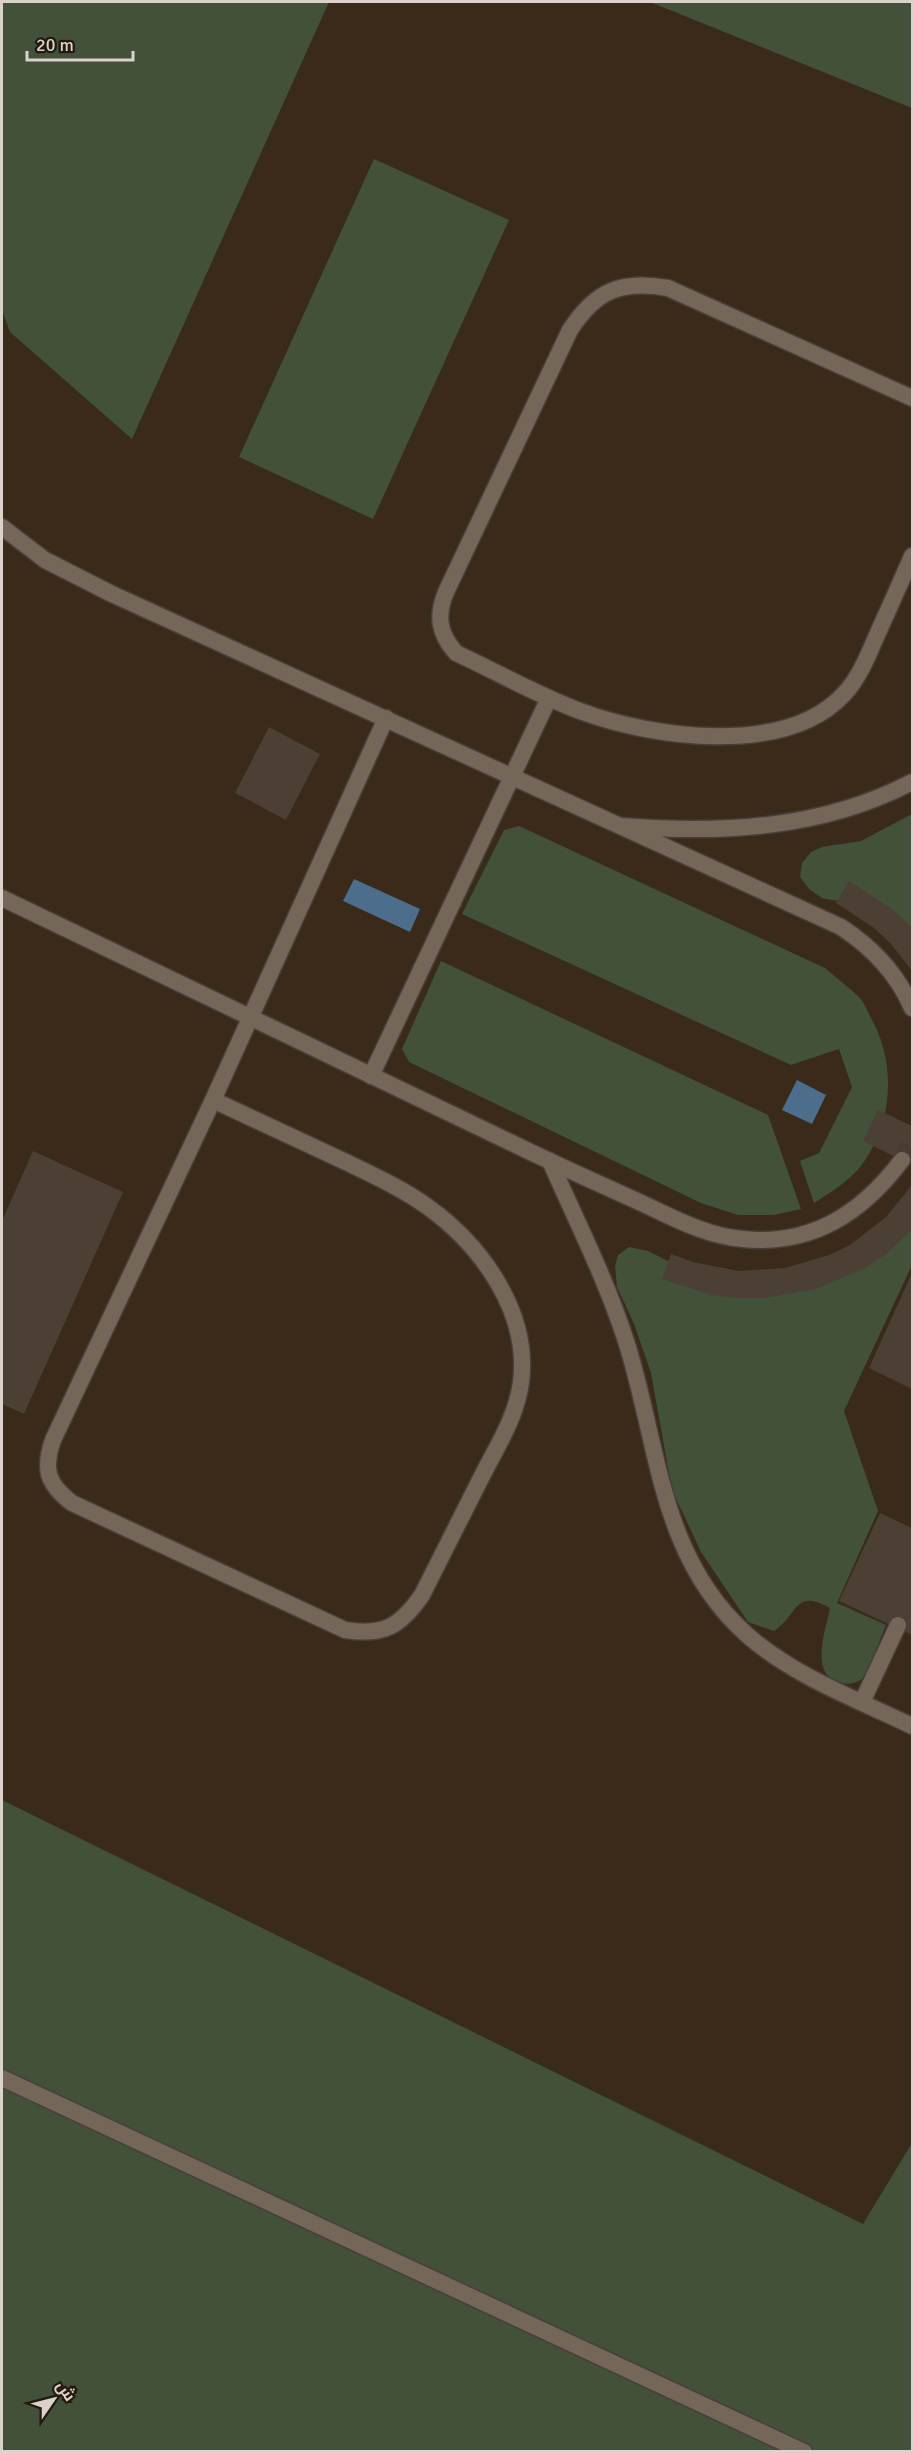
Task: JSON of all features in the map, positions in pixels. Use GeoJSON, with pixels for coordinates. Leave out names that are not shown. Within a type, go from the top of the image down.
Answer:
{"type":"FeatureCollection","features":[{"type":"Feature","properties":{"kind":"street"},"geometry":{"type":"LineString","coordinates":[[912,398],[668,288],[645,284],[622,286],[600,295],[583,311],[570,330],[446,592],[439,617],[441,630],[447,643],[456,653],[579,711],[615,722],[687,734],[765,733],[808,721],[827,709],[844,694],[858,676],[912,556]]}},
{"type":"Feature","properties":{"kind":"street"},"geometry":{"type":"LineString","coordinates":[[2,527],[45,560],[112,594],[841,927],[883,960],[899,982],[912,1008]]}},
{"type":"Feature","properties":{"kind":"street"},"geometry":{"type":"LineString","coordinates":[[370,1076],[549,698]]}},
{"type":"Feature","properties":{"kind":"street"},"geometry":{"type":"LineString","coordinates":[[213,1100],[399,1188],[428,1207],[455,1229],[478,1256],[498,1284],[514,1315],[522,1348],[521,1383],[513,1416],[422,1595],[409,1615],[390,1628],[368,1633],[345,1630],[72,1503],[57,1492],[48,1475],[47,1458],[53,1440],[213,1100],[386,718]]}},
{"type":"Feature","properties":{"kind":"street"},"geometry":{"type":"LineString","coordinates":[[622,826],[725,830],[794,821],[849,807],[912,782]]}},
{"type":"Feature","properties":{"kind":"street"},"geometry":{"type":"LineString","coordinates":[[2,898],[550,1161],[691,1226],[725,1236],[769,1240],[796,1236],[822,1228],[846,1216],[867,1201],[886,1182],[902,1160]]}},
{"type":"Feature","properties":{"kind":"street"},"geometry":{"type":"LineString","coordinates":[[550,1161],[608,1292],[640,1392],[665,1496],[677,1534],[696,1571],[718,1604],[754,1640],[777,1658],[912,1726]]}},
{"type":"Feature","properties":{"kind":"street"},"geometry":{"type":"LineString","coordinates":[[862,1702],[898,1625]]}},
{"type":"Feature","properties":{"kind":"street"},"geometry":{"type":"LineString","coordinates":[[2,2078],[804,2451]]}},
{"type":"Feature","properties":{"kind":"shaded area"},"geometry":{"type":"Polygon","coordinates":[[[2,2],[912,2],[912,2451],[2,2451],[2,2]]]}},
{"type":"Feature","properties":{"kind":"green space"},"geometry":{"type":"Polygon","coordinates":[[[2,2],[329,2],[132,439],[10,332],[2,310],[2,2]]]}},
{"type":"Feature","properties":{"kind":"green space"},"geometry":{"type":"Polygon","coordinates":[[[650,2],[912,2],[912,108],[650,2]]]}},
{"type":"Feature","properties":{"kind":"green space"},"geometry":{"type":"Polygon","coordinates":[[[374,159],[509,220],[373,519],[239,457],[374,159]]]}},
{"type":"Feature","properties":{"kind":"green space"},"geometry":{"type":"Polygon","coordinates":[[[912,814],[912,952],[902,939],[838,901],[822,898],[809,889],[800,877],[802,863],[811,852],[822,847],[861,841],[912,814]]]}},
{"type":"Feature","properties":{"kind":"green space"},"geometry":{"type":"Polygon","coordinates":[[[519,826],[825,968],[860,998],[879,1036],[885,1055],[888,1093],[880,1132],[872,1149],[851,1177],[814,1203],[800,1161],[819,1153],[852,1087],[839,1049],[791,1065],[462,914],[504,830],[519,826]]]}},
{"type":"Feature","properties":{"kind":"green space"},"geometry":{"type":"Polygon","coordinates":[[[441,961],[768,1115],[801,1209],[774,1215],[738,1215],[701,1203],[409,1062],[402,1049],[441,961]]]}},
{"type":"Feature","properties":{"kind":"green space"},"geometry":{"type":"Polygon","coordinates":[[[912,1210],[912,1265],[844,1411],[878,1511],[837,1603],[886,1625],[866,1674],[856,1682],[844,1684],[831,1679],[822,1662],[823,1639],[830,1608],[810,1601],[803,1602],[774,1631],[748,1622],[701,1552],[672,1490],[651,1373],[634,1324],[617,1287],[615,1266],[618,1255],[629,1247],[648,1251],[686,1270],[769,1284],[902,1224],[912,1210]]]}},
{"type":"Feature","properties":{"kind":"green space"},"geometry":{"type":"Polygon","coordinates":[[[2,1800],[863,2224],[912,2143],[912,2451],[2,2451],[2,1800]]]}},
{"type":"Feature","properties":{"kind":"water"},"geometry":{"type":"Polygon","coordinates":[[[354,879],[420,909],[410,932],[343,901],[354,879]]]}},
{"type":"Feature","properties":{"kind":"water"},"geometry":{"type":"Polygon","coordinates":[[[797,1080],[826,1095],[812,1124],[782,1110],[797,1080]]]}},
{"type":"Feature","properties":{"kind":"building"},"geometry":{"type":"Polygon","coordinates":[[[269,727],[320,754],[286,820],[235,793],[269,727]]]}},
{"type":"Feature","properties":{"kind":"building"},"geometry":{"type":"Polygon","coordinates":[[[849,881],[893,910],[912,928],[912,971],[891,944],[874,928],[836,903],[849,881]]]}},
{"type":"Feature","properties":{"kind":"building"},"geometry":{"type":"Polygon","coordinates":[[[878,1110],[912,1126],[912,1165],[863,1141],[878,1110]]]}},
{"type":"Feature","properties":{"kind":"building"},"geometry":{"type":"Polygon","coordinates":[[[33,1151],[123,1192],[24,1414],[2,1404],[2,1221],[33,1151]]]}},
{"type":"Feature","properties":{"kind":"building"},"geometry":{"type":"Polygon","coordinates":[[[912,1185],[912,1229],[886,1254],[865,1268],[816,1289],[765,1298],[738,1298],[712,1295],[662,1279],[671,1254],[693,1262],[739,1271],[785,1268],[829,1255],[850,1245],[886,1217],[912,1185]]]}},
{"type":"Feature","properties":{"kind":"building"},"geometry":{"type":"Polygon","coordinates":[[[912,1273],[912,1389],[869,1368],[912,1273]]]}},
{"type":"Feature","properties":{"kind":"building"},"geometry":{"type":"Polygon","coordinates":[[[880,1513],[912,1528],[912,1635],[839,1601],[880,1513]]]}},
{"type":"Feature","properties":{"kind":"tunnel"},"geometry":{"type":"LineString","coordinates":[[902,1160],[912,1138]]}}]}
